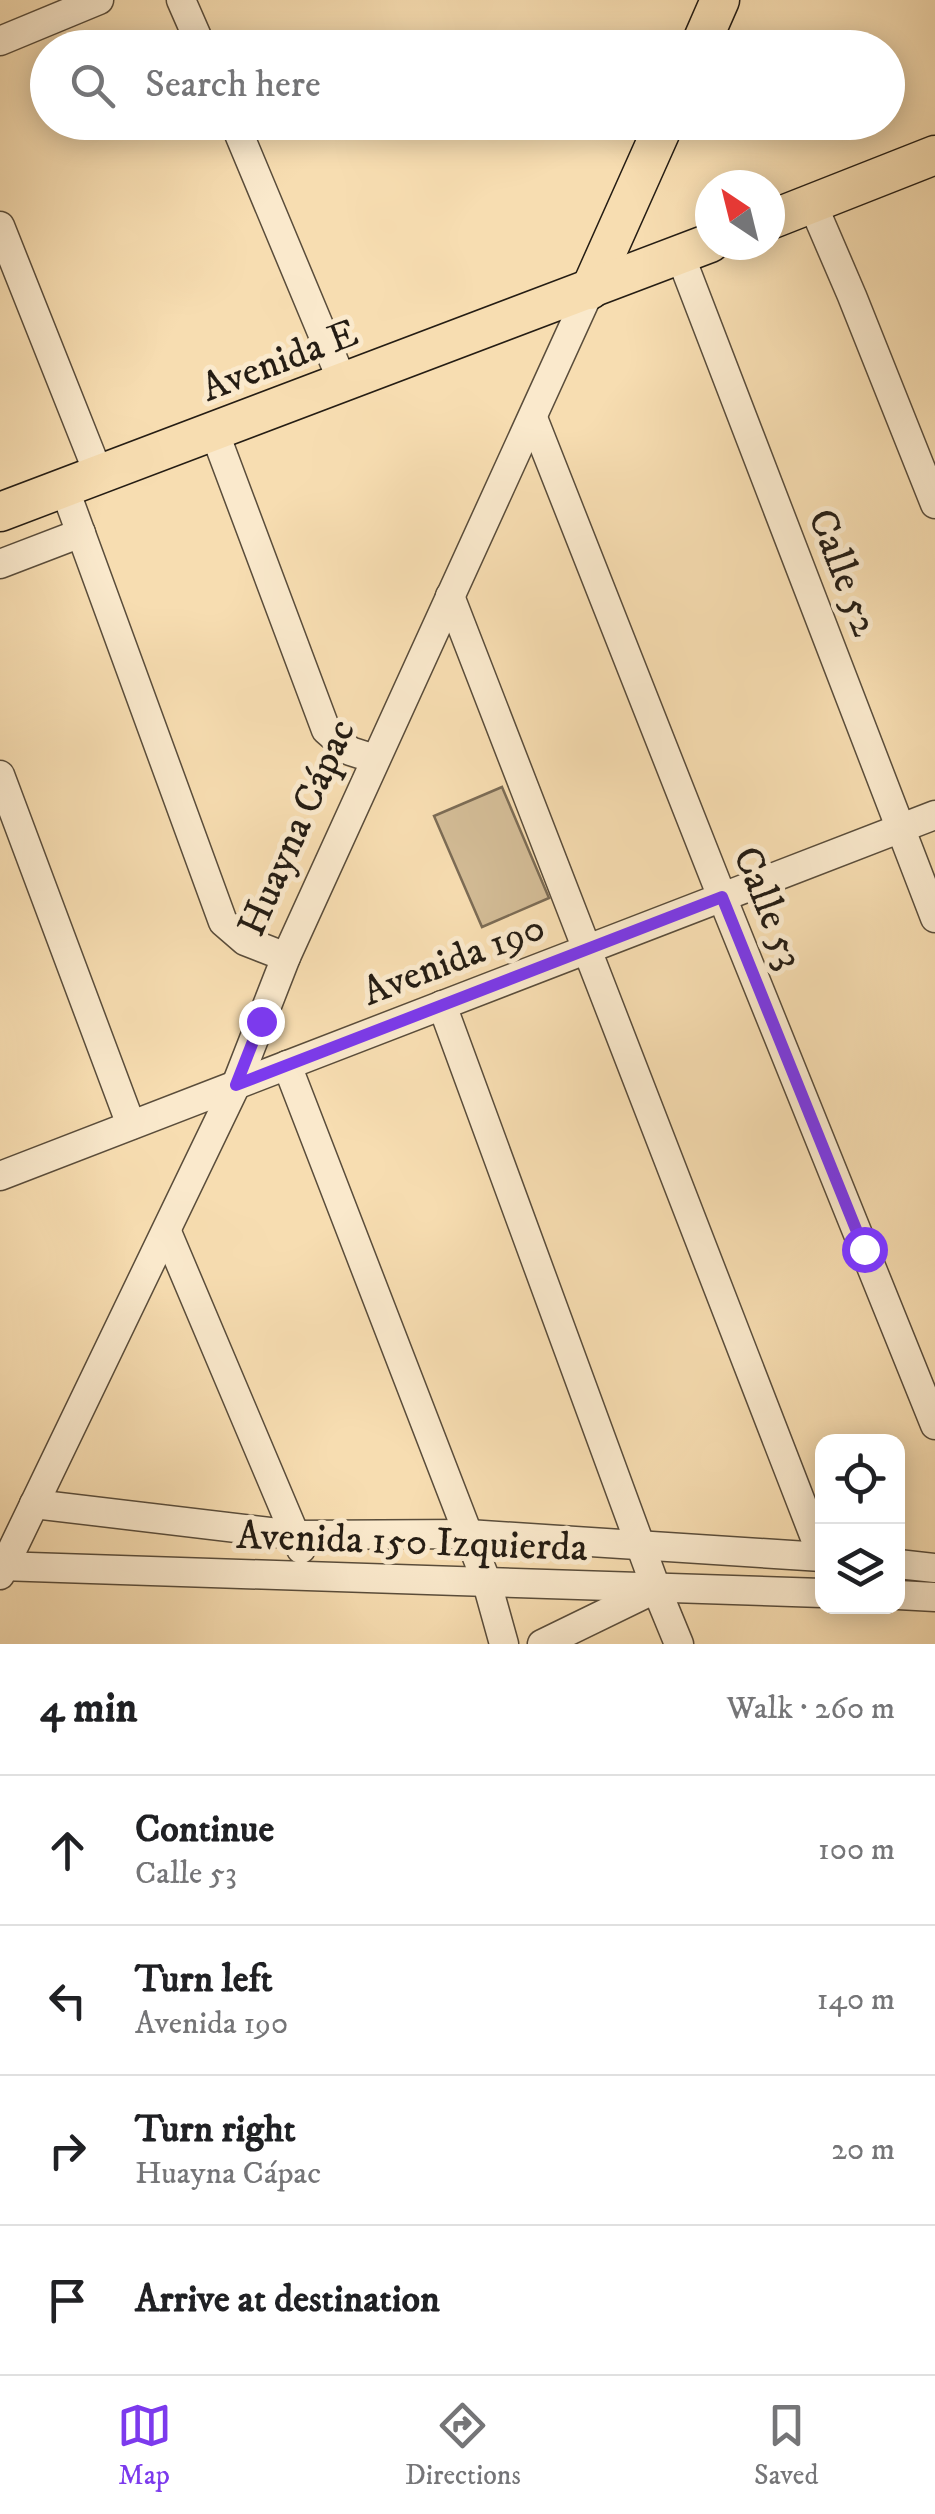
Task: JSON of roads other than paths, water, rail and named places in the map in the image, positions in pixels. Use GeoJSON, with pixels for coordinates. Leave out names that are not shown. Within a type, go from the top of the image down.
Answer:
{"type":"FeatureCollection","features":[{"type":"Feature","properties":{"kind":"main road"},"geometry":{"type":"LineString","coordinates":[[707,30],[720,0]]}},
{"type":"Feature","properties":{"kind":"main road","name":"Huayna Cápac"},"geometry":{"type":"LineString","coordinates":[[590,290],[657,140]]}},
{"type":"Feature","properties":{"kind":"main road"},"geometry":{"type":"LineString","coordinates":[[785,214],[935,155]]}},
{"type":"Feature","properties":{"kind":"main road","name":"Avenida E"},"geometry":{"type":"LineString","coordinates":[[0,512],[695,249]]}},
{"type":"Feature","properties":{"kind":"street"},"geometry":{"type":"LineString","coordinates":[[182,0],[194,30]]}},
{"type":"Feature","properties":{"kind":"street"},"geometry":{"type":"LineString","coordinates":[[0,42],[92,1]]}},
{"type":"Feature","properties":{"kind":"street"},"geometry":{"type":"LineString","coordinates":[[242,140],[343,383]]}},
{"type":"Feature","properties":{"kind":"street"},"geometry":{"type":"LineString","coordinates":[[812,203],[935,504]]}},
{"type":"Feature","properties":{"kind":"street"},"geometry":{"type":"LineString","coordinates":[[0,226],[81,481],[81,534],[223,922],[245,941],[286,956]]}},
{"type":"Feature","properties":{"kind":"street","name":"Calle 52"},"geometry":{"type":"LineString","coordinates":[[699,260],[935,918]]}},
{"type":"Feature","properties":{"kind":"street","name":"Huayna Cápac"},"geometry":{"type":"LineString","coordinates":[[1,1570],[236,1085],[286,956],[590,290]]}},
{"type":"Feature","properties":{"kind":"street","name":"Calle 53"},"geometry":{"type":"LineString","coordinates":[[533,418],[935,1426]]}},
{"type":"Feature","properties":{"kind":"street"},"geometry":{"type":"LineString","coordinates":[[214,432],[326,730],[350,751],[375,759]]}},
{"type":"Feature","properties":{"kind":"street"},"geometry":{"type":"LineString","coordinates":[[0,564],[81,534]]}},
{"type":"Feature","properties":{"kind":"street"},"geometry":{"type":"LineString","coordinates":[[450,596],[815,1539]]}},
{"type":"Feature","properties":{"kind":"street"},"geometry":{"type":"LineString","coordinates":[[0,775],[131,1126]]}},
{"type":"Feature","properties":{"kind":"street","name":"Avenida 190"},"geometry":{"type":"LineString","coordinates":[[0,1176],[935,815]]}},
{"type":"Feature","properties":{"kind":"street"},"geometry":{"type":"LineString","coordinates":[[442,1005],[679,1644]]}},
{"type":"Feature","properties":{"kind":"street"},"geometry":{"type":"LineString","coordinates":[[287,1065],[468,1534],[504,1644]]}},
{"type":"Feature","properties":{"kind":"street"},"geometry":{"type":"LineString","coordinates":[[167,1232],[313,1577]]}},
{"type":"Feature","properties":{"kind":"street","name":"Avenida 150 Izquierda"},"geometry":{"type":"LineString","coordinates":[[34,1504],[295,1535],[468,1534],[815,1557]]}},
{"type":"Feature","properties":{"kind":"street"},"geometry":{"type":"LineString","coordinates":[[905,1565],[935,1568]]}},
{"type":"Feature","properties":{"kind":"street","name":"Avenida 150 Izquierda"},"geometry":{"type":"LineString","coordinates":[[1,1570],[815,1593]]}},
{"type":"Feature","properties":{"kind":"street"},"geometry":{"type":"LineString","coordinates":[[542,1644],[656,1588]]}},
{"type":"Feature","properties":{"kind":"street"},"geometry":{"type":"LineString","coordinates":[[905,1595],[935,1596]]}}]}
